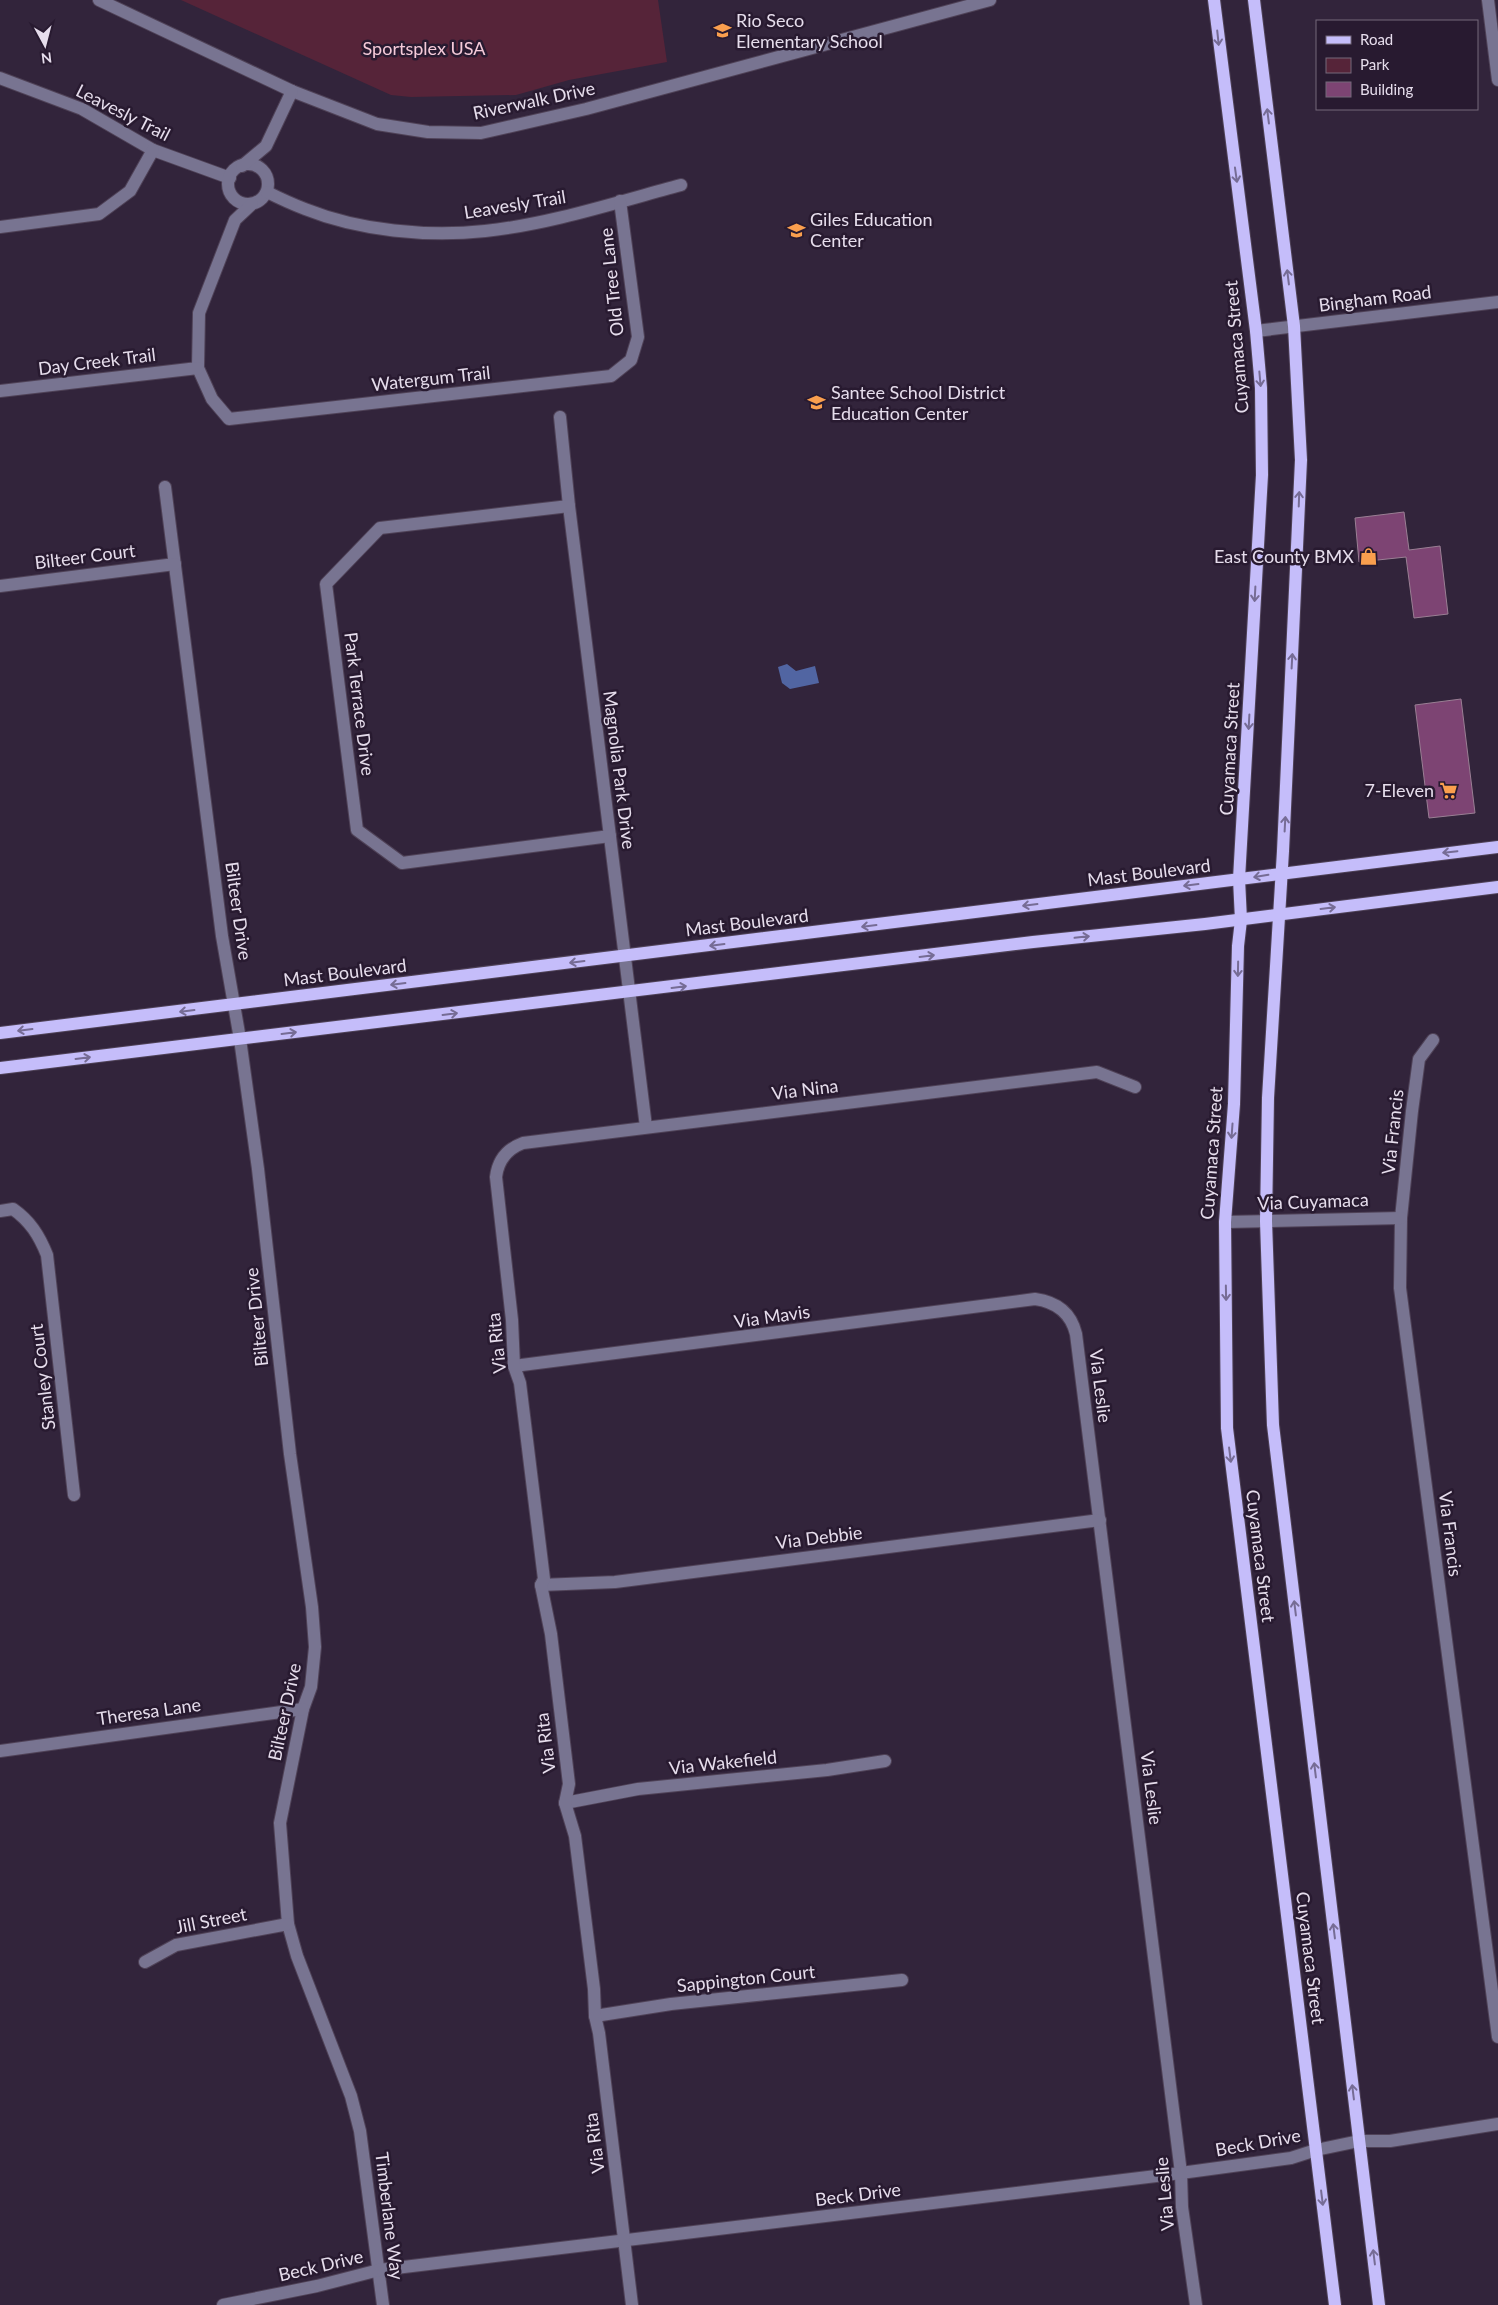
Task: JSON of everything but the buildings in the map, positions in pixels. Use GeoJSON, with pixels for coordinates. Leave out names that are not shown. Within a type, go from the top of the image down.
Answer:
{"type":"FeatureCollection","features":[{"type":"Feature","properties":{"kind":"main road","name":"Cuyamaca Street"},"geometry":{"type":"LineString","coordinates":[[1214,0],[1256,330],[1261,388],[1262,475],[1239,879],[1241,920],[1234,1104],[1225,1222],[1227,1428],[1335,2305]]}},
{"type":"Feature","properties":{"kind":"main road","name":"Cuyamaca Street"},"geometry":{"type":"LineString","coordinates":[[1254,0],[1294,326],[1301,460],[1280,914],[1276,948],[1268,1098],[1266,1221],[1273,1425],[1380,2305]]}},
{"type":"Feature","properties":{"kind":"main road","name":"Mast Boulevard"},"geometry":{"type":"LineString","coordinates":[[0,1033],[626,956],[1282,872],[1498,847]]}},
{"type":"Feature","properties":{"kind":"main road"},"geometry":{"type":"LineString","coordinates":[[0,1068],[1033,942],[1241,920],[1498,886]]}},
{"type":"Feature","properties":{"kind":"street","name":"Riverwalk Drive"},"geometry":{"type":"LineString","coordinates":[[99,0],[292,91],[377,124],[428,132],[481,133],[586,109],[990,0]]}},
{"type":"Feature","properties":{"kind":"street"},"geometry":{"type":"LineString","coordinates":[[1488,0],[1498,80]]}},
{"type":"Feature","properties":{"kind":"street","name":"Leavesly Trail"},"geometry":{"type":"LineString","coordinates":[[0,78],[82,109],[153,150],[230,178]]}},
{"type":"Feature","properties":{"kind":"street"},"geometry":{"type":"LineString","coordinates":[[235,220],[230,178],[266,146],[292,91]]}},
{"type":"Feature","properties":{"kind":"street"},"geometry":{"type":"LineString","coordinates":[[198,368],[199,313],[235,220],[252,204],[258,201],[267,185],[266,146]]}},
{"type":"Feature","properties":{"kind":"street"},"geometry":{"type":"LineString","coordinates":[[0,227],[99,214],[130,191],[153,150]]}},
{"type":"Feature","properties":{"kind":"street"},"geometry":{"type":"LineString","coordinates":[[242,166],[259,168],[267,185]]}},
{"type":"Feature","properties":{"kind":"street","name":"Leavesly Trail"},"geometry":{"type":"LineString","coordinates":[[267,185],[305,210],[356,223],[412,232],[485,231],[566,216],[681,184]]}},
{"type":"Feature","properties":{"kind":"street"},"geometry":{"type":"LineString","coordinates":[[232,195],[240,202],[252,204]]}},
{"type":"Feature","properties":{"kind":"street","name":"Old Tree Lane"},"geometry":{"type":"LineString","coordinates":[[620,201],[638,337],[631,360]]}},
{"type":"Feature","properties":{"kind":"street","name":"Bingham Road"},"geometry":{"type":"LineString","coordinates":[[1256,330],[1498,302]]}},
{"type":"Feature","properties":{"kind":"street","name":"Watergum Trail"},"geometry":{"type":"LineString","coordinates":[[198,368],[212,399],[228,419],[611,376],[631,360]]}},
{"type":"Feature","properties":{"kind":"street","name":"Day Creek Trail"},"geometry":{"type":"LineString","coordinates":[[0,390],[198,368]]}},
{"type":"Feature","properties":{"kind":"street","name":"Magnolia Park Drive"},"geometry":{"type":"LineString","coordinates":[[560,417],[569,506],[646,1126]]}},
{"type":"Feature","properties":{"kind":"street","name":"Bilteer Drive"},"geometry":{"type":"LineString","coordinates":[[165,486],[222,936],[235,1005],[259,1178],[290,1454],[312,1606],[315,1647],[311,1687],[303,1709],[280,1823],[288,1924],[297,1956],[351,2096],[360,2131]]}},
{"type":"Feature","properties":{"kind":"street","name":"Park Terrace Drive"},"geometry":{"type":"LineString","coordinates":[[569,506],[380,528],[326,584],[357,830],[402,863],[610,836]]}},
{"type":"Feature","properties":{"kind":"street","name":"Bilteer Court"},"geometry":{"type":"LineString","coordinates":[[0,586],[175,564]]}},
{"type":"Feature","properties":{"kind":"street","name":"Via Francis"},"geometry":{"type":"LineString","coordinates":[[1433,1040],[1419,1059],[1401,1218],[1400,1288],[1498,2037]]}},
{"type":"Feature","properties":{"kind":"street","name":"Via Nina"},"geometry":{"type":"LineString","coordinates":[[496,1177],[503,1157],[508,1150],[523,1142],[1097,1072],[1135,1087]]}},
{"type":"Feature","properties":{"kind":"street","name":"Via Rita"},"geometry":{"type":"LineString","coordinates":[[496,1177],[512,1320],[514,1366],[520,1383],[544,1579],[541,1585],[551,1634],[569,1784],[565,1803],[575,1836],[594,1989],[594,2016],[599,2033],[632,2305]]}},
{"type":"Feature","properties":{"kind":"street","name":"Stanley Court"},"geometry":{"type":"LineString","coordinates":[[0,1210],[12,1209],[27,1219],[41,1239],[46,1255],[74,1495]]}},
{"type":"Feature","properties":{"kind":"street","name":"Via Cuyamaca"},"geometry":{"type":"LineString","coordinates":[[1225,1222],[1401,1218]]}},
{"type":"Feature","properties":{"kind":"street","name":"Via Mavis"},"geometry":{"type":"LineString","coordinates":[[514,1366],[1035,1299]]}},
{"type":"Feature","properties":{"kind":"street","name":"Via Leslie"},"geometry":{"type":"LineString","coordinates":[[1035,1299],[1058,1306],[1065,1312],[1074,1326],[1100,1520],[1181,2173],[1182,2207],[1196,2305]]}},
{"type":"Feature","properties":{"kind":"street","name":"Via Debbie"},"geometry":{"type":"LineString","coordinates":[[541,1585],[615,1582],[1100,1520]]}},
{"type":"Feature","properties":{"kind":"street","name":"Theresa Lane"},"geometry":{"type":"LineString","coordinates":[[0,1750],[303,1709]]}},
{"type":"Feature","properties":{"kind":"street","name":"Via Wakefield"},"geometry":{"type":"LineString","coordinates":[[565,1803],[638,1789],[826,1770],[885,1762]]}},
{"type":"Feature","properties":{"kind":"street","name":"Jill Street"},"geometry":{"type":"LineString","coordinates":[[144,1962],[176,1945],[288,1924]]}},
{"type":"Feature","properties":{"kind":"street","name":"Sappington Court"},"geometry":{"type":"LineString","coordinates":[[594,2016],[671,2004],[902,1980]]}},
{"type":"Feature","properties":{"kind":"street","name":"Beck Drive"},"geometry":{"type":"LineString","coordinates":[[223,2305],[317,2286],[379,2270],[625,2242],[1181,2173],[1291,2158],[1316,2150],[1359,2141],[1390,2141],[1498,2124]]}},
{"type":"Feature","properties":{"kind":"street","name":"Timberlane Way"},"geometry":{"type":"LineString","coordinates":[[360,2131],[383,2305]]}},
{"type":"Feature","properties":{"kind":"green space","name":"Sportsplex USA"},"geometry":{"type":"Polygon","coordinates":[[[181,0],[658,0],[667,62],[569,80],[516,95],[411,97],[391,95],[181,0]]]}},
{"type":"Feature","properties":{"kind":"water"},"geometry":{"type":"Polygon","coordinates":[[[787,664],[796,671],[815,666],[819,683],[790,689],[782,683],[778,667],[787,664]]]}},
{"type":"Feature","properties":{"kind":"place","name":"Rio Seco Elementary School"},"geometry":{"type":"Point","coordinates":[722,31]}},
{"type":"Feature","properties":{"kind":"place","name":"Giles Education Center"},"geometry":{"type":"Point","coordinates":[796,230]}},
{"type":"Feature","properties":{"kind":"place","name":"Santee School District Education Center"},"geometry":{"type":"Point","coordinates":[817,403]}},
{"type":"Feature","properties":{"kind":"place","name":"East County BMX"},"geometry":{"type":"Point","coordinates":[1368,557]}},
{"type":"Feature","properties":{"kind":"place","name":"7-Eleven"},"geometry":{"type":"Point","coordinates":[1448,791]}}]}
